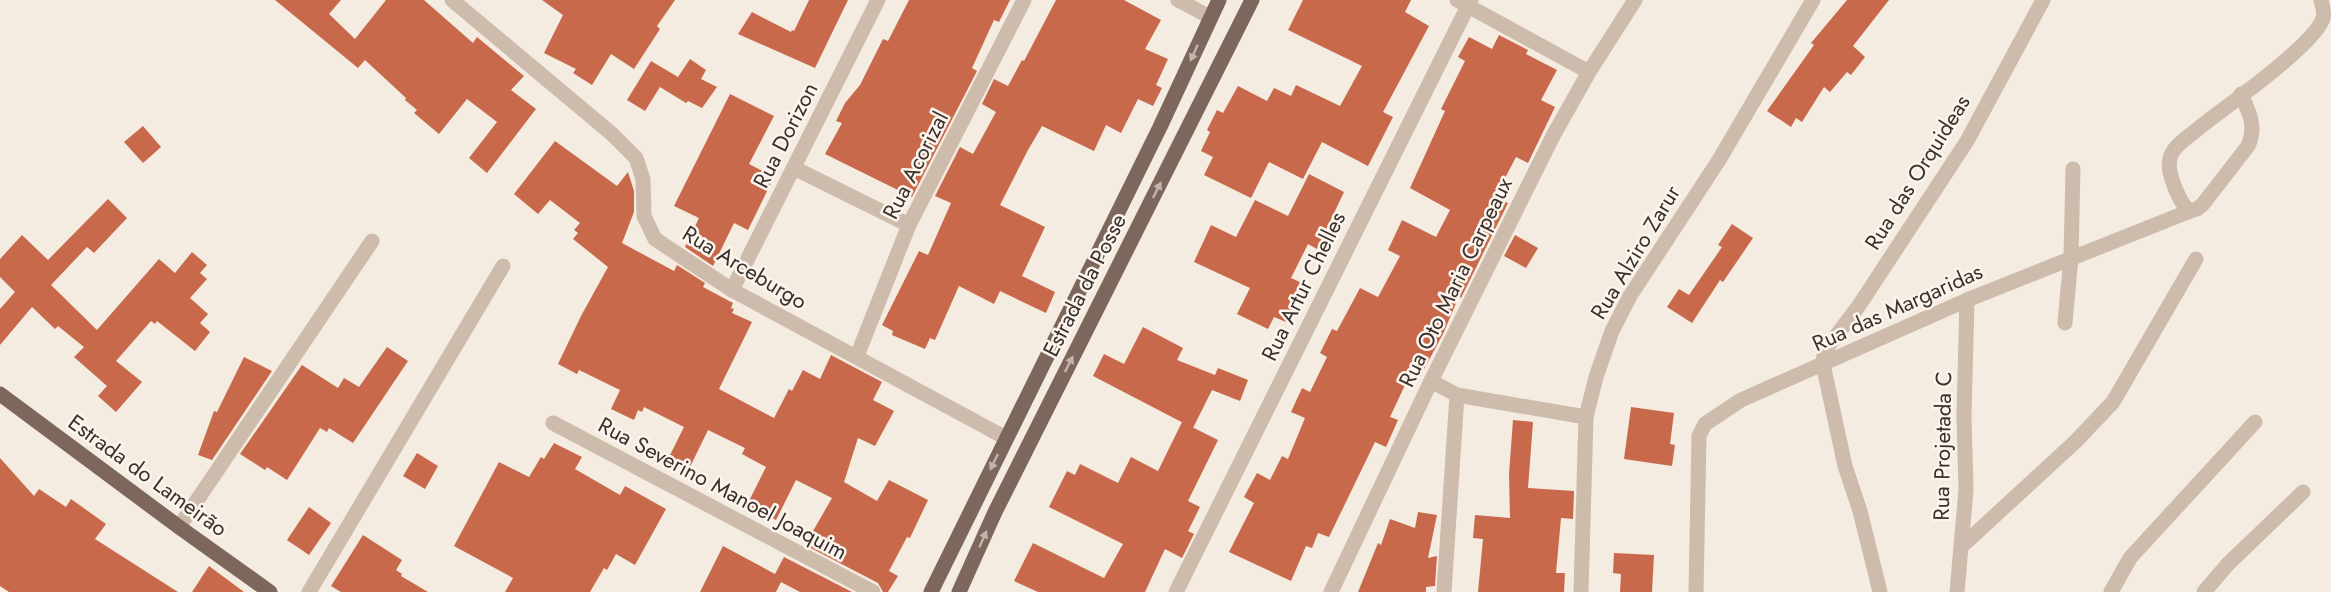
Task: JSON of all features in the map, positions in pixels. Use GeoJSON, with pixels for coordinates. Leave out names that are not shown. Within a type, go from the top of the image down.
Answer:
{"type":"FeatureCollection","features":[{"type":"Feature","properties":{"kind":"main road","name":"Estrada da Posse"},"geometry":{"type":"LineString","coordinates":[[931,592],[1160,127],[1219,0]]}},
{"type":"Feature","properties":{"kind":"main road","name":"Estrada da Posse"},"geometry":{"type":"LineString","coordinates":[[959,592],[1000,501],[1252,0]]}},
{"type":"Feature","properties":{"kind":"main road","name":"Estrada do Lameirão"},"geometry":{"type":"LineString","coordinates":[[0,394],[270,592]]}},
{"type":"Feature","properties":{"kind":"street","name":"Rua Arceburgo"},"geometry":{"type":"LineString","coordinates":[[453,0],[612,134],[636,158],[643,180],[644,216],[655,239],[732,290],[1006,438]]}},
{"type":"Feature","properties":{"kind":"street","name":"Rua Dorizon"},"geometry":{"type":"LineString","coordinates":[[732,290],[878,0]]}},
{"type":"Feature","properties":{"kind":"street","name":"Rua Acorizal"},"geometry":{"type":"LineString","coordinates":[[857,356],[909,225],[1024,0]]}},
{"type":"Feature","properties":{"kind":"street"},"geometry":{"type":"LineString","coordinates":[[1178,0],[1210,17]]}},
{"type":"Feature","properties":{"kind":"street","name":"Rua Oto Maria Carpeaux"},"geometry":{"type":"LineString","coordinates":[[1331,592],[1431,381],[1554,134],[1589,72],[1635,0]]}},
{"type":"Feature","properties":{"kind":"street","name":"Rua Alziro Zarur"},"geometry":{"type":"LineString","coordinates":[[1581,592],[1586,417],[1596,377],[1612,331],[1630,296],[1719,160],[1814,0]]}},
{"type":"Feature","properties":{"kind":"street","name":"Rua das Orquideas"},"geometry":{"type":"LineString","coordinates":[[1824,364],[1824,356],[1829,345],[1858,307],[1967,141],[2043,0]]}},
{"type":"Feature","properties":{"kind":"street"},"geometry":{"type":"LineString","coordinates":[[2241,94],[2253,124],[2253,136],[2248,146],[2203,204],[2190,211],[2180,201],[2168,166],[2172,152],[2241,94],[2301,49],[2315,34],[2324,17],[2321,0]]}},
{"type":"Feature","properties":{"kind":"street"},"geometry":{"type":"LineString","coordinates":[[1465,2],[1589,72]]}},
{"type":"Feature","properties":{"kind":"street","name":"Rua Artur Chelles"},"geometry":{"type":"LineString","coordinates":[[1176,592],[1465,2]]}},
{"type":"Feature","properties":{"kind":"street"},"geometry":{"type":"LineString","coordinates":[[794,168],[909,225]]}},
{"type":"Feature","properties":{"kind":"street"},"geometry":{"type":"LineString","coordinates":[[2066,323],[2071,257],[2073,170]]}},
{"type":"Feature","properties":{"kind":"street","name":"Rua das Margaridas"},"geometry":{"type":"LineString","coordinates":[[1696,592],[1699,436],[1705,424],[1742,400],[1967,300],[2190,211]]}},
{"type":"Feature","properties":{"kind":"street"},"geometry":{"type":"LineString","coordinates":[[179,527],[372,241]]}},
{"type":"Feature","properties":{"kind":"street"},"geometry":{"type":"LineString","coordinates":[[1962,546],[2075,442],[2113,402],[2196,259]]}},
{"type":"Feature","properties":{"kind":"street"},"geometry":{"type":"LineString","coordinates":[[309,592],[502,266]]}},
{"type":"Feature","properties":{"kind":"street","name":"Rua Projetada C"},"geometry":{"type":"LineString","coordinates":[[1957,592],[1966,490],[1964,416],[1967,300]]}},
{"type":"Feature","properties":{"kind":"street"},"geometry":{"type":"LineString","coordinates":[[1824,364],[1845,466],[1860,511],[1880,592]]}},
{"type":"Feature","properties":{"kind":"street"},"geometry":{"type":"LineString","coordinates":[[1431,381],[1457,395],[1586,417]]}},
{"type":"Feature","properties":{"kind":"street"},"geometry":{"type":"LineString","coordinates":[[1444,592],[1457,395]]}},
{"type":"Feature","properties":{"kind":"street"},"geometry":{"type":"LineString","coordinates":[[2111,592],[2130,558],[2255,422]]}},
{"type":"Feature","properties":{"kind":"street","name":"Rua Severino Manoel Joaquim"},"geometry":{"type":"LineString","coordinates":[[553,423],[873,592]]}},
{"type":"Feature","properties":{"kind":"street"},"geometry":{"type":"LineString","coordinates":[[2204,592],[2228,564],[2303,492]]}},
{"type":"Feature","properties":{"kind":"building"},"geometry":{"type":"Polygon","coordinates":[[[275,0],[341,0],[329,14],[355,39],[386,0],[424,0],[473,43],[477,37],[524,76],[511,90],[536,109],[487,173],[469,158],[497,122],[467,99],[439,134],[414,113],[417,110],[405,100],[406,98],[365,60],[358,68],[275,0]]]}},
{"type":"Feature","properties":{"kind":"building"},"geometry":{"type":"Polygon","coordinates":[[[542,0],[675,0],[657,26],[660,29],[634,69],[611,54],[592,85],[573,73],[576,69],[544,53],[563,15],[542,0]]]}},
{"type":"Feature","properties":{"kind":"building"},"geometry":{"type":"Polygon","coordinates":[[[809,0],[848,0],[815,68],[738,34],[752,12],[791,32],[794,31],[809,0]]]}},
{"type":"Feature","properties":{"kind":"building"},"geometry":{"type":"Polygon","coordinates":[[[909,0],[1010,0],[999,22],[994,20],[972,68],[977,71],[912,197],[825,154],[842,123],[836,121],[845,103],[860,85],[883,39],[888,41],[909,0]]]}},
{"type":"Feature","properties":{"kind":"building"},"geometry":{"type":"Polygon","coordinates":[[[1056,0],[1124,0],[1161,20],[1145,49],[1168,59],[1156,85],[1162,88],[1153,106],[1138,99],[1121,133],[1106,125],[1094,151],[1042,126],[1028,150],[1000,205],[1045,227],[1022,276],[1055,292],[1046,313],[1000,291],[994,304],[959,286],[935,340],[930,338],[925,349],[892,335],[893,331],[882,325],[919,251],[928,255],[951,203],[935,196],[960,147],[973,154],[996,112],[982,104],[994,79],[1008,86],[1056,0]]]}},
{"type":"Feature","properties":{"kind":"building"},"geometry":{"type":"Polygon","coordinates":[[[1303,0],[1411,0],[1405,12],[1429,26],[1383,112],[1393,117],[1368,166],[1322,142],[1303,179],[1269,162],[1251,198],[1204,175],[1213,157],[1201,151],[1210,132],[1207,130],[1217,110],[1223,113],[1238,86],[1267,101],[1274,88],[1291,96],[1296,85],[1340,106],[1362,66],[1288,30],[1303,0]]]}},
{"type":"Feature","properties":{"kind":"building"},"geometry":{"type":"Polygon","coordinates":[[[1847,0],[1889,0],[1853,46],[1865,57],[1851,75],[1847,72],[1830,92],[1824,87],[1802,122],[1796,118],[1791,127],[1767,111],[1814,45],[1811,43],[1847,0]]]}},
{"type":"Feature","properties":{"kind":"building"},"geometry":{"type":"Polygon","coordinates":[[[1499,35],[1528,50],[1526,54],[1557,70],[1541,100],[1555,107],[1528,163],[1516,157],[1495,197],[1508,203],[1422,373],[1413,368],[1390,417],[1398,420],[1386,447],[1375,442],[1329,537],[1318,533],[1312,548],[1306,546],[1291,581],[1229,552],[1254,503],[1244,497],[1257,473],[1270,480],[1282,456],[1288,459],[1305,418],[1291,412],[1302,388],[1310,392],[1327,357],[1320,353],[1332,329],[1337,331],[1360,288],[1378,297],[1400,256],[1388,250],[1402,220],[1436,237],[1450,210],[1410,188],[1445,111],[1441,109],[1465,61],[1458,57],[1469,37],[1492,49],[1499,35]]]}},
{"type":"Feature","properties":{"kind":"building"},"geometry":{"type":"Polygon","coordinates":[[[690,59],[706,70],[701,79],[717,87],[702,108],[688,101],[686,103],[660,87],[645,111],[627,100],[651,61],[678,77],[690,59]]]}},
{"type":"Feature","properties":{"kind":"building"},"geometry":{"type":"Polygon","coordinates":[[[730,94],[774,116],[749,164],[774,177],[748,230],[734,223],[713,266],[685,247],[699,218],[674,206],[730,94]]]}},
{"type":"Feature","properties":{"kind":"building"},"geometry":{"type":"Polygon","coordinates":[[[143,126],[161,147],[143,163],[124,142],[143,126]]]}},
{"type":"Feature","properties":{"kind":"building"},"geometry":{"type":"Polygon","coordinates":[[[555,141],[617,186],[628,172],[634,191],[634,212],[622,243],[674,271],[677,265],[705,283],[703,287],[733,303],[732,313],[752,322],[719,389],[774,418],[789,389],[792,391],[803,370],[820,379],[831,355],[882,382],[873,400],[894,411],[875,446],[858,438],[844,482],[877,501],[889,480],[928,500],[910,538],[907,537],[889,571],[898,576],[888,592],[883,592],[878,583],[805,545],[832,498],[796,480],[776,520],[747,505],[766,467],[742,454],[745,448],[708,430],[689,469],[668,459],[684,427],[644,407],[642,412],[638,410],[634,420],[611,409],[620,390],[579,370],[577,374],[558,364],[608,267],[573,239],[578,233],[574,230],[580,223],[550,200],[538,214],[514,194],[555,141]]]}},
{"type":"Feature","properties":{"kind":"building"},"geometry":{"type":"Polygon","coordinates":[[[1309,174],[1344,192],[1317,249],[1308,244],[1291,278],[1302,283],[1298,290],[1301,292],[1286,322],[1274,317],[1268,329],[1237,314],[1250,288],[1194,262],[1211,225],[1236,237],[1255,200],[1288,216],[1309,174]]]}},
{"type":"Feature","properties":{"kind":"building"},"geometry":{"type":"Polygon","coordinates":[[[108,199],[127,218],[94,253],[87,247],[51,285],[97,330],[159,259],[175,273],[192,252],[207,265],[200,273],[207,279],[190,298],[208,314],[200,323],[210,332],[195,351],[157,321],[155,324],[151,321],[116,361],[142,382],[116,412],[98,396],[107,386],[74,357],[84,347],[58,326],[55,329],[32,307],[0,345],[0,309],[15,292],[0,277],[0,259],[22,235],[48,260],[108,199]]]}},
{"type":"Feature","properties":{"kind":"building"},"geometry":{"type":"Polygon","coordinates":[[[1732,224],[1753,238],[1723,282],[1720,280],[1692,323],[1667,307],[1679,289],[1689,295],[1722,247],[1718,245],[1732,224]]]}},
{"type":"Feature","properties":{"kind":"building"},"geometry":{"type":"Polygon","coordinates":[[[1515,235],[1538,248],[1526,268],[1504,256],[1515,235]]]}},
{"type":"Feature","properties":{"kind":"building"},"geometry":{"type":"Polygon","coordinates":[[[1143,327],[1183,348],[1177,360],[1215,375],[1218,368],[1248,380],[1240,401],[1212,390],[1193,428],[1093,376],[1104,354],[1124,364],[1143,327]]]}},
{"type":"Feature","properties":{"kind":"building"},"geometry":{"type":"Polygon","coordinates":[[[387,347],[408,361],[353,443],[329,428],[327,432],[320,428],[287,480],[267,467],[265,470],[240,454],[302,365],[338,388],[344,378],[359,387],[387,347]]]}},
{"type":"Feature","properties":{"kind":"building"},"geometry":{"type":"Polygon","coordinates":[[[244,357],[272,371],[212,460],[198,455],[214,411],[217,412],[244,357]]]}},
{"type":"Feature","properties":{"kind":"building"},"geometry":{"type":"Polygon","coordinates":[[[1631,407],[1674,413],[1670,444],[1675,445],[1672,466],[1624,459],[1631,407]]]}},
{"type":"Feature","properties":{"kind":"building"},"geometry":{"type":"Polygon","coordinates":[[[1513,420],[1533,422],[1528,488],[1574,491],[1573,519],[1561,518],[1556,573],[1565,573],[1564,592],[1478,592],[1483,539],[1473,538],[1475,515],[1510,518],[1509,474],[1513,420]]]}},
{"type":"Feature","properties":{"kind":"building"},"geometry":{"type":"Polygon","coordinates":[[[1182,422],[1218,440],[1188,501],[1200,507],[1188,531],[1194,534],[1182,558],[1165,549],[1145,592],[1038,592],[1014,581],[1033,543],[1104,578],[1123,544],[1049,507],[1067,471],[1075,475],[1080,464],[1118,483],[1131,457],[1158,471],[1182,422]]]}},
{"type":"Feature","properties":{"kind":"building"},"geometry":{"type":"Polygon","coordinates":[[[554,443],[582,457],[575,469],[620,495],[625,486],[666,509],[635,565],[616,554],[607,570],[604,568],[590,592],[505,592],[513,578],[454,546],[499,462],[529,477],[541,457],[544,459],[554,443]]]}},
{"type":"Feature","properties":{"kind":"building"},"geometry":{"type":"Polygon","coordinates":[[[417,453],[438,466],[425,489],[403,476],[417,453]]]}},
{"type":"Feature","properties":{"kind":"building"},"geometry":{"type":"Polygon","coordinates":[[[0,458],[34,496],[39,489],[66,507],[71,499],[106,524],[95,539],[178,592],[9,592],[0,586],[0,458]]]}},
{"type":"Feature","properties":{"kind":"building"},"geometry":{"type":"Polygon","coordinates":[[[309,507],[331,523],[309,555],[287,540],[309,507]]]}},
{"type":"Feature","properties":{"kind":"building"},"geometry":{"type":"Polygon","coordinates":[[[1418,512],[1437,515],[1428,558],[1437,556],[1435,586],[1426,587],[1426,592],[1358,592],[1378,543],[1381,545],[1390,519],[1415,528],[1418,512]]]}},
{"type":"Feature","properties":{"kind":"building"},"geometry":{"type":"Polygon","coordinates":[[[363,535],[402,560],[396,570],[402,574],[401,576],[428,592],[341,592],[331,586],[363,535]]]}},
{"type":"Feature","properties":{"kind":"building"},"geometry":{"type":"Polygon","coordinates":[[[723,546],[775,574],[784,557],[852,592],[800,592],[781,582],[776,592],[700,592],[723,546]]]}},
{"type":"Feature","properties":{"kind":"building"},"geometry":{"type":"Polygon","coordinates":[[[1614,553],[1654,555],[1652,592],[1620,592],[1621,574],[1613,573],[1614,553]]]}},
{"type":"Feature","properties":{"kind":"building"},"geometry":{"type":"Polygon","coordinates":[[[209,566],[244,592],[192,592],[209,566]]]}}]}
